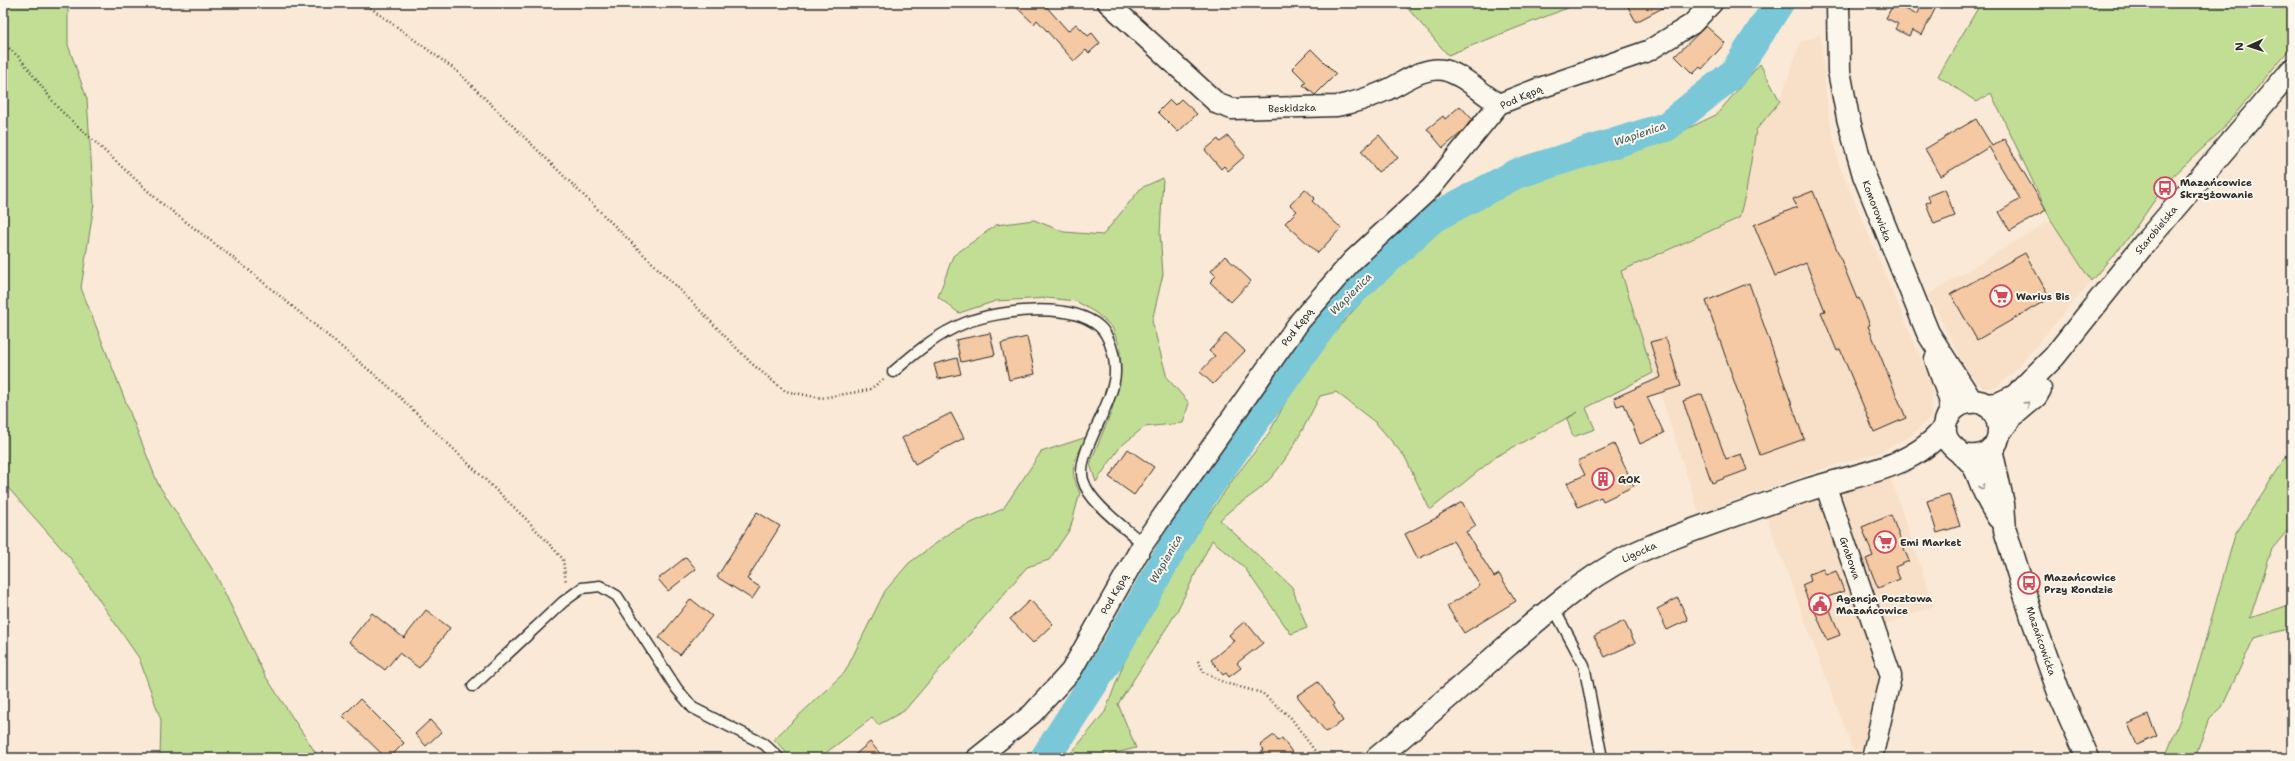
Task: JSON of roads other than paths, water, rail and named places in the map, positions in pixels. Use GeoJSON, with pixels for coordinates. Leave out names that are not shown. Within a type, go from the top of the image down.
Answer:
{"type":"FeatureCollection","features":[{"type":"Feature","properties":{"kind":"street","name":"Beskidzka"},"geometry":{"type":"LineString","coordinates":[[1108,3],[1208,97],[1232,109],[1337,106],[1353,103],[1429,70],[1444,70],[1464,80],[1499,104]]}},
{"type":"Feature","properties":{"kind":"street","name":"Pod Kępą"},"geometry":{"type":"LineString","coordinates":[[977,758],[1032,714],[1071,671],[1143,544],[1300,321],[1352,261],[1431,188],[1499,104],[1545,86],[1648,51],[1692,24],[1712,3]]}},
{"type":"Feature","properties":{"kind":"street","name":"Komorowicka"},"geometry":{"type":"LineString","coordinates":[[1838,3],[1839,71],[1848,118],[1864,175],[1928,333],[1978,404]]}},
{"type":"Feature","properties":{"kind":"street","name":"Starobielska"},"geometry":{"type":"LineString","coordinates":[[1978,404],[1998,404],[2015,396],[2054,357],[2144,244],[2292,70]]}},
{"type":"Feature","properties":{"kind":"street"},"geometry":{"type":"LineString","coordinates":[[1928,333],[1939,370],[1950,399],[1948,420],[1949,444],[1974,467],[1985,493],[2005,530]]}},
{"type":"Feature","properties":{"kind":"street"},"geometry":{"type":"LineString","coordinates":[[1892,466],[1911,464],[1958,453],[1979,456],[1995,440],[2010,418],[2036,396],[2048,377],[2054,357]]}},
{"type":"Feature","properties":{"kind":"street"},"geometry":{"type":"LineString","coordinates":[[1948,420],[1964,403],[1978,404],[1996,415],[1995,440]]}},
{"type":"Feature","properties":{"kind":"street","name":"Ligocka"},"geometry":{"type":"LineString","coordinates":[[1377,758],[1553,607],[1584,582],[1616,562],[1649,547],[1825,484],[1892,466],[1924,448],[1936,439],[1948,420]]}},
{"type":"Feature","properties":{"kind":"street","name":"Mazańcowicka"},"geometry":{"type":"LineString","coordinates":[[1995,440],[2005,530],[2032,617],[2060,694],[2088,758]]}},
{"type":"Feature","properties":{"kind":"street","name":"Grabowa"},"geometry":{"type":"LineString","coordinates":[[1825,484],[1891,676],[1872,758]]}},
{"type":"Feature","properties":{"kind":"lane"},"geometry":{"type":"LineString","coordinates":[[893,372],[926,343],[966,323],[1009,313],[1054,310],[1079,315],[1100,327],[1110,343],[1116,369],[1109,399],[1081,467],[1084,482],[1095,500],[1143,544]]}},
{"type":"Feature","properties":{"kind":"lane"},"geometry":{"type":"LineString","coordinates":[[473,686],[563,602],[582,588],[600,586],[617,596],[677,689],[693,708],[764,744],[779,758]]}},
{"type":"Feature","properties":{"kind":"lane"},"geometry":{"type":"LineString","coordinates":[[1553,607],[1584,665],[1602,758]]}},
{"type":"Feature","properties":{"kind":"waterway","name":"Wapienica"},"geometry":{"type":"LineString","coordinates":[[1045,758],[1114,651],[1201,497],[1336,306],[1433,218],[1516,174],[1666,127],[1734,73],[1779,3]]}},
{"type":"Feature","properties":{"kind":"place","name":"Mazańcowice Skrzyżowanie"},"geometry":{"type":"Point","coordinates":[2165,188]}},
{"type":"Feature","properties":{"kind":"place","name":"Warius Bis"},"geometry":{"type":"Point","coordinates":[2001,296]}},
{"type":"Feature","properties":{"kind":"place","name":"GOK"},"geometry":{"type":"Point","coordinates":[1603,479]}},
{"type":"Feature","properties":{"kind":"place","name":"Emi Market"},"geometry":{"type":"Point","coordinates":[1885,542]}},
{"type":"Feature","properties":{"kind":"place","name":"Mazańcowice Przy Rondzie"},"geometry":{"type":"Point","coordinates":[2029,583]}},
{"type":"Feature","properties":{"kind":"place","name":"Agencja Pocztowa Mazańcowice"},"geometry":{"type":"Point","coordinates":[1820,604]}}]}
